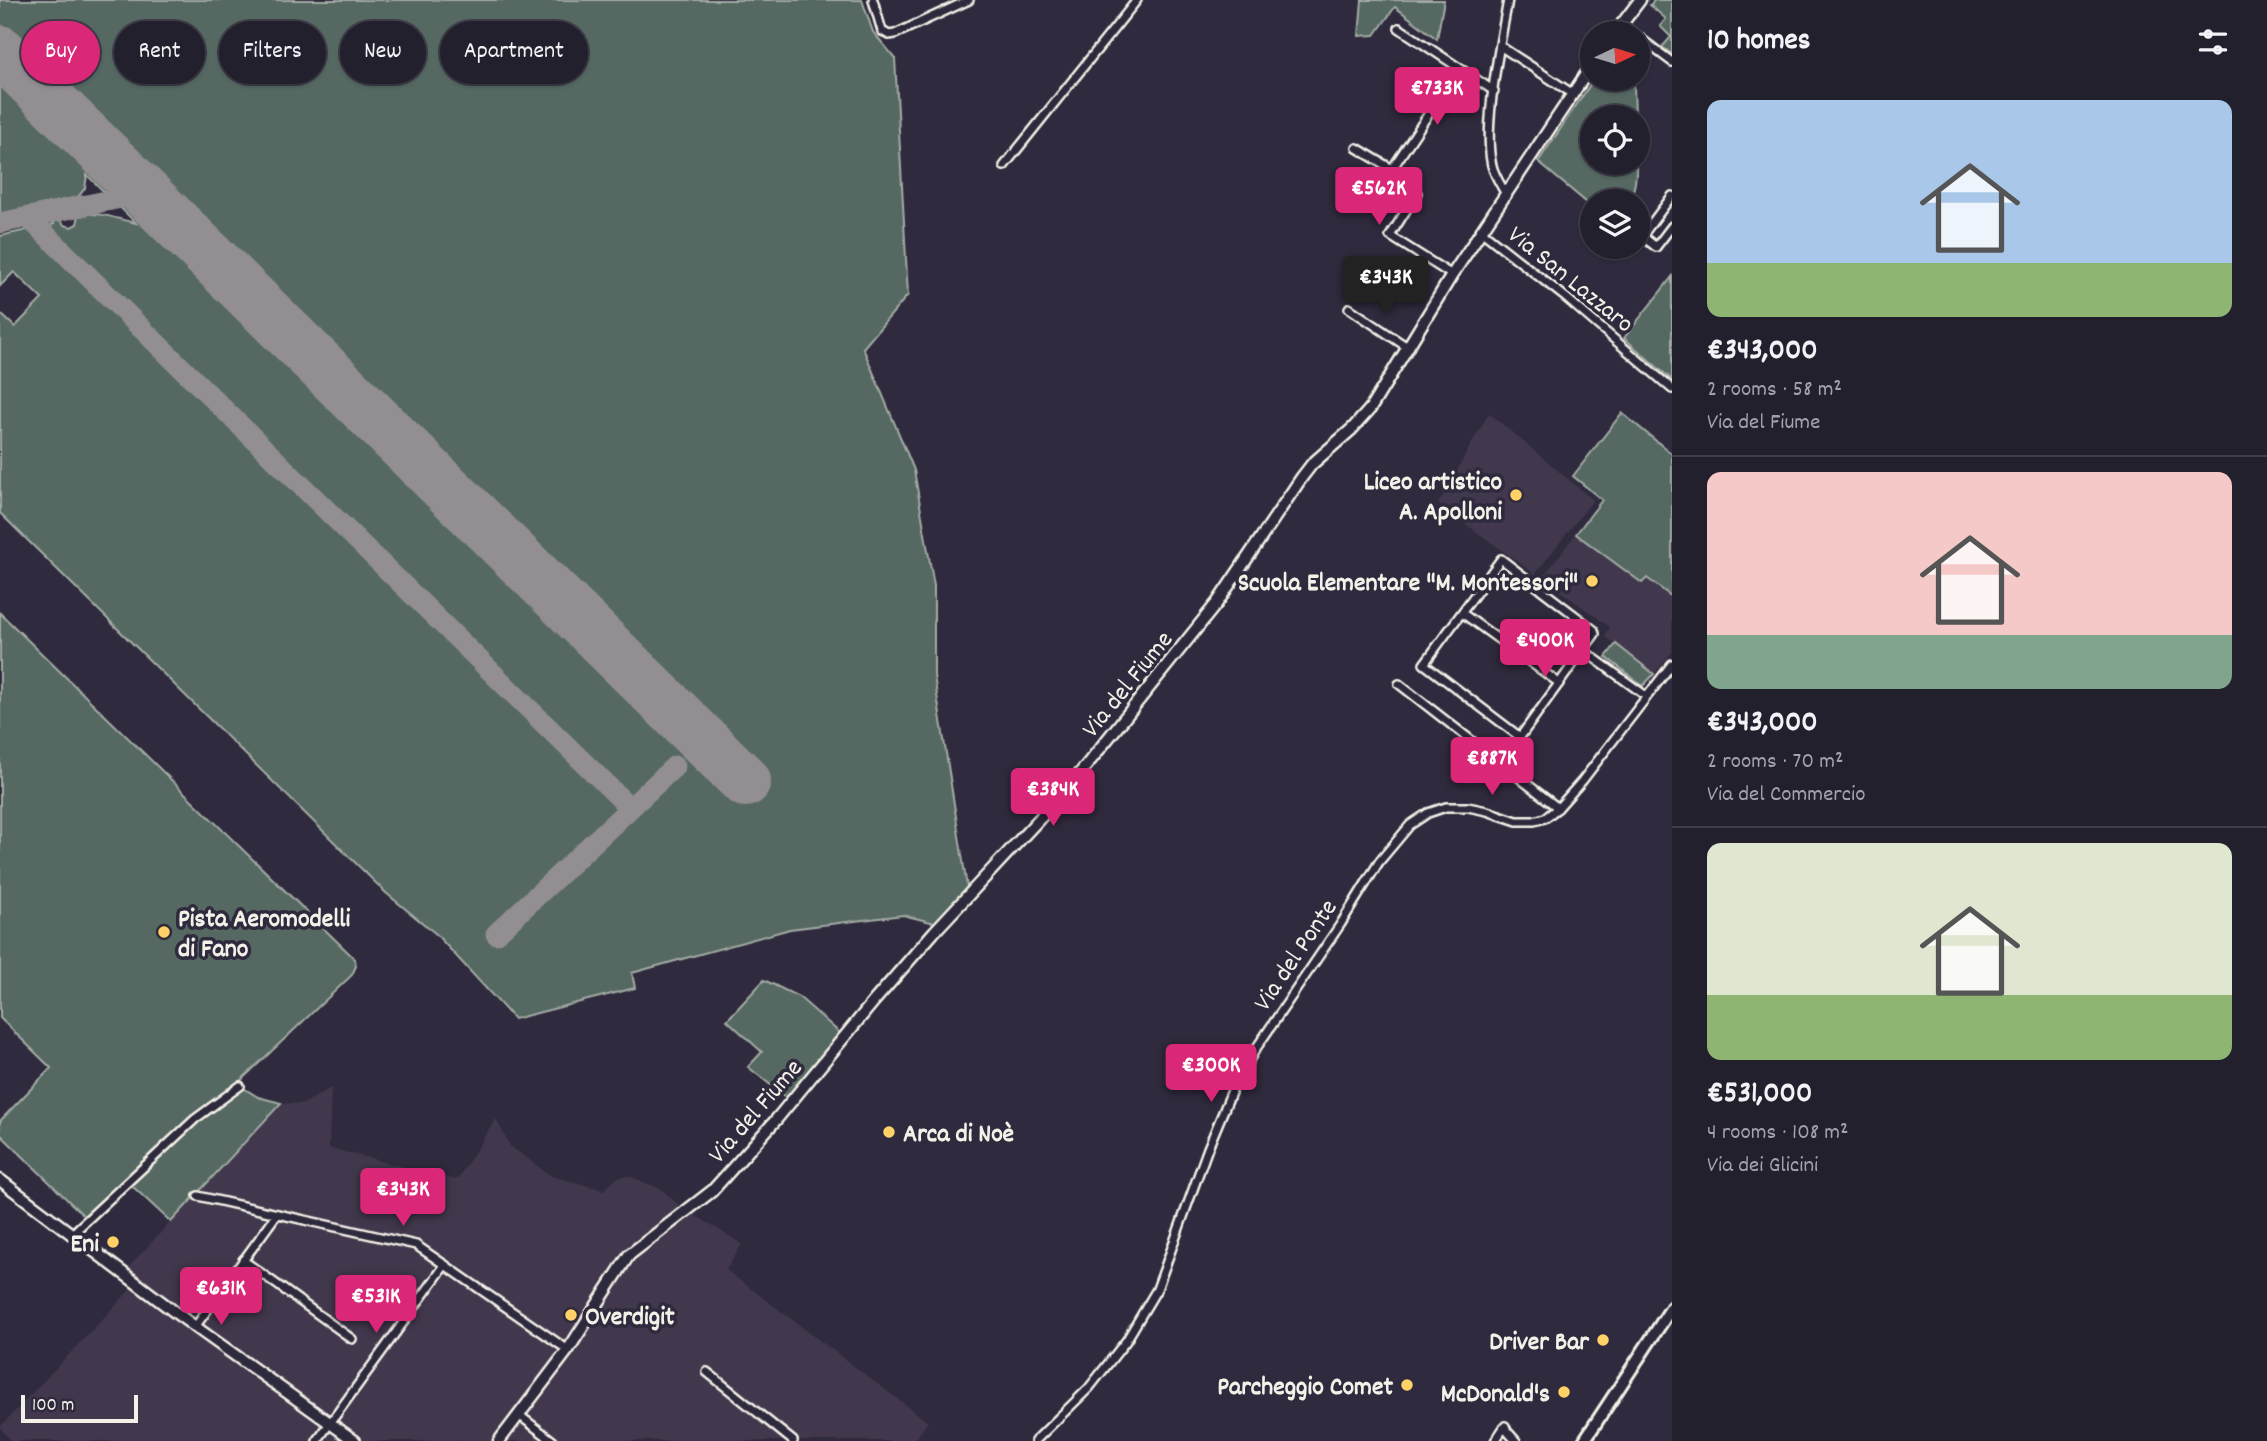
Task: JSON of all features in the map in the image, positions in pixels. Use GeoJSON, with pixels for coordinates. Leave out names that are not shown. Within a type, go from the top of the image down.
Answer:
{"type":"FeatureCollection","features":[{"type":"Feature","properties":{"kind":"main road"},"geometry":{"type":"LineString","coordinates":[[1584,1441],[1672,1307]]}},
{"type":"Feature","properties":{"kind":"street"},"geometry":{"type":"LineString","coordinates":[[873,0],[882,31],[889,35],[969,0]]}},
{"type":"Feature","properties":{"kind":"street"},"geometry":{"type":"LineString","coordinates":[[1004,166],[1136,0]]}},
{"type":"Feature","properties":{"kind":"street"},"geometry":{"type":"LineString","coordinates":[[1506,194],[1493,168],[1491,144],[1494,91],[1508,0]]}},
{"type":"Feature","properties":{"kind":"street"},"geometry":{"type":"LineString","coordinates":[[1624,21],[1640,0]]}},
{"type":"Feature","properties":{"kind":"street"},"geometry":{"type":"LineString","coordinates":[[1399,28],[1494,91]]}},
{"type":"Feature","properties":{"kind":"street"},"geometry":{"type":"LineString","coordinates":[[1500,46],[1573,94]]}},
{"type":"Feature","properties":{"kind":"street"},"geometry":{"type":"LineString","coordinates":[[1650,46],[1672,62]]}},
{"type":"Feature","properties":{"kind":"street"},"geometry":{"type":"LineString","coordinates":[[1452,275],[1390,236],[1417,193],[1388,174],[1459,68]]}},
{"type":"Feature","properties":{"kind":"street","name":"Via del Fiume"},"geometry":{"type":"LineString","coordinates":[[499,1441],[568,1350],[629,1255],[712,1191],[775,1121],[882,991],[1069,787],[1217,603],[1312,464],[1352,429],[1370,409],[1452,275],[1580,83]]}},
{"type":"Feature","properties":{"kind":"street"},"geometry":{"type":"LineString","coordinates":[[1357,148],[1392,170]]}},
{"type":"Feature","properties":{"kind":"street"},"geometry":{"type":"LineString","coordinates":[[1672,196],[1642,236],[1656,247],[1672,226]]}},
{"type":"Feature","properties":{"kind":"street","name":"Via San Lazzaro"},"geometry":{"type":"LineString","coordinates":[[1481,231],[1565,297],[1671,387]]}},
{"type":"Feature","properties":{"kind":"street"},"geometry":{"type":"LineString","coordinates":[[1349,308],[1407,347]]}},
{"type":"Feature","properties":{"kind":"street"},"geometry":{"type":"LineString","coordinates":[[1501,559],[1594,630],[1595,634],[1520,737],[1423,664],[1462,613],[1501,559]]}},
{"type":"Feature","properties":{"kind":"street"},"geometry":{"type":"LineString","coordinates":[[1462,613],[1559,684]]}},
{"type":"Feature","properties":{"kind":"street"},"geometry":{"type":"LineString","coordinates":[[1583,650],[1646,696]]}},
{"type":"Feature","properties":{"kind":"street","name":"Via del Ponte"},"geometry":{"type":"LineString","coordinates":[[1035,1441],[1089,1388],[1126,1341],[1157,1289],[1208,1148],[1233,1088],[1255,1050],[1340,925],[1379,862],[1410,825],[1428,813],[1446,807],[1468,807],[1517,821],[1545,818],[1558,808],[1672,664]]}},
{"type":"Feature","properties":{"kind":"street"},"geometry":{"type":"LineString","coordinates":[[1399,684],[1558,808]]}},
{"type":"Feature","properties":{"kind":"street"},"geometry":{"type":"LineString","coordinates":[[72,1234],[195,1119],[240,1086]]}},
{"type":"Feature","properties":{"kind":"street"},"geometry":{"type":"LineString","coordinates":[[2,1186],[355,1441]]}},
{"type":"Feature","properties":{"kind":"street"},"geometry":{"type":"LineString","coordinates":[[198,1196],[416,1245],[568,1350]]}},
{"type":"Feature","properties":{"kind":"street"},"geometry":{"type":"LineString","coordinates":[[195,1327],[277,1214]]}},
{"type":"Feature","properties":{"kind":"street"},"geometry":{"type":"LineString","coordinates":[[243,1260],[352,1339]]}},
{"type":"Feature","properties":{"kind":"street"},"geometry":{"type":"LineString","coordinates":[[317,1441],[445,1265]]}},
{"type":"Feature","properties":{"kind":"street"},"geometry":{"type":"LineString","coordinates":[[707,1372],[793,1441]]}},
{"type":"Feature","properties":{"kind":"street"},"geometry":{"type":"LineString","coordinates":[[519,1415],[553,1441]]}},
{"type":"Feature","properties":{"kind":"street"},"geometry":{"type":"LineString","coordinates":[[1495,1440],[1505,1426],[1514,1439]]}},
{"type":"Feature","properties":{"kind":"street"},"geometry":{"type":"LineString","coordinates":[[778,1441],[783,1433]]}},
{"type":"Feature","properties":{"kind":"street"},"geometry":{"type":"LineString","coordinates":[[1495,1440],[1514,1439]]}},
{"type":"Feature","properties":{"kind":"shaded area","name":"Liceo artistico A. Apolloni"},"geometry":{"type":"Polygon","coordinates":[[[1489,413],[1593,500],[1535,574],[1438,504],[1489,413]]]}},
{"type":"Feature","properties":{"kind":"shaded area"},"geometry":{"type":"Polygon","coordinates":[[[1576,534],[1642,583],[1646,578],[1672,597],[1672,652],[1654,674],[1605,636],[1610,627],[1542,578],[1576,534]]]}},
{"type":"Feature","properties":{"kind":"shaded area"},"geometry":{"type":"Polygon","coordinates":[[[331,1088],[329,1148],[457,1180],[496,1119],[510,1146],[551,1176],[604,1190],[618,1177],[629,1176],[661,1189],[680,1206],[742,1244],[726,1270],[928,1422],[914,1441],[11,1441],[0,1427],[132,1288],[138,1279],[126,1270],[281,1103],[303,1104],[331,1088]]]}},
{"type":"Feature","properties":{"kind":"green space"},"geometry":{"type":"Polygon","coordinates":[[[0,0],[862,0],[873,32],[895,58],[908,295],[863,348],[914,470],[934,586],[934,676],[967,887],[939,924],[903,915],[790,929],[632,973],[635,988],[514,1019],[436,934],[386,893],[0,513],[0,313],[15,327],[42,299],[14,272],[0,286],[0,236],[54,224],[53,222],[60,220],[71,227],[77,224],[79,215],[87,214],[136,223],[87,175],[85,188],[78,197],[0,214],[0,0]]]}},
{"type":"Feature","properties":{"kind":"green space"},"geometry":{"type":"Polygon","coordinates":[[[1362,0],[1444,0],[1437,39],[1395,7],[1375,35],[1359,36],[1362,0]]]}},
{"type":"Feature","properties":{"kind":"green space"},"geometry":{"type":"Polygon","coordinates":[[[1655,0],[1672,0],[1672,54],[1662,47],[1671,37],[1660,26],[1666,19],[1650,5],[1655,0]]]}},
{"type":"Feature","properties":{"kind":"green space"},"geometry":{"type":"Polygon","coordinates":[[[1586,91],[1634,91],[1635,105],[1580,105],[1580,175],[1636,175],[1634,189],[1580,189],[1580,197],[1538,162],[1586,91]]]}},
{"type":"Feature","properties":{"kind":"green space"},"geometry":{"type":"Polygon","coordinates":[[[1672,277],[1672,380],[1624,338],[1672,277]]]}},
{"type":"Feature","properties":{"kind":"green space"},"geometry":{"type":"Polygon","coordinates":[[[1622,413],[1672,454],[1672,597],[1647,578],[1642,583],[1576,534],[1602,500],[1573,476],[1622,413]]]}},
{"type":"Feature","properties":{"kind":"green space","name":"Pista Aeromodelli di Fano"},"geometry":{"type":"Polygon","coordinates":[[[0,613],[355,959],[356,966],[352,975],[237,1084],[258,1097],[281,1103],[171,1222],[131,1185],[230,1091],[86,1218],[0,1134],[0,1121],[51,1068],[0,1018],[0,613]]]}},
{"type":"Feature","properties":{"kind":"green space"},"geometry":{"type":"Polygon","coordinates":[[[1616,644],[1654,674],[1643,686],[1606,657],[1616,644]]]}},
{"type":"Feature","properties":{"kind":"green space"},"geometry":{"type":"Polygon","coordinates":[[[764,980],[799,997],[840,1033],[787,1098],[748,1067],[762,1052],[727,1020],[764,980]]]}},
{"type":"Feature","properties":{"kind":"taxiway"},"geometry":{"type":"LineString","coordinates":[[0,223],[145,193]]}},
{"type":"Feature","properties":{"kind":"taxiway"},"geometry":{"type":"LineString","coordinates":[[28,217],[629,807]]}},
{"type":"Feature","properties":{"kind":"taxiway"},"geometry":{"type":"LineString","coordinates":[[496,934],[675,766]]}},
{"type":"Feature","properties":{"kind":"runway"},"geometry":{"type":"LineString","coordinates":[[0,51],[745,781]]}},
{"type":"Feature","properties":{"kind":"place","name":"Liceo artistico A. Apolloni"},"geometry":{"type":"Point","coordinates":[1516,495]}},
{"type":"Feature","properties":{"kind":"place","name":"Scuola Elementare \"M. Montessori\""},"geometry":{"type":"Point","coordinates":[1592,581]}},
{"type":"Feature","properties":{"kind":"place","name":"Pista Aeromodelli di Fano"},"geometry":{"type":"Point","coordinates":[164,932]}},
{"type":"Feature","properties":{"kind":"place","name":"Arca di Noè"},"geometry":{"type":"Point","coordinates":[889,1132]}},
{"type":"Feature","properties":{"kind":"place","name":"Eni"},"geometry":{"type":"Point","coordinates":[113,1242]}},
{"type":"Feature","properties":{"kind":"place","name":"Overdigit"},"geometry":{"type":"Point","coordinates":[571,1315]}},
{"type":"Feature","properties":{"kind":"place","name":"Driver Bar"},"geometry":{"type":"Point","coordinates":[1603,1340]}},
{"type":"Feature","properties":{"kind":"place","name":"Parcheggio Comet"},"geometry":{"type":"Point","coordinates":[1407,1385]}},
{"type":"Feature","properties":{"kind":"place","name":"McDonald's"},"geometry":{"type":"Point","coordinates":[1564,1392]}}]}
